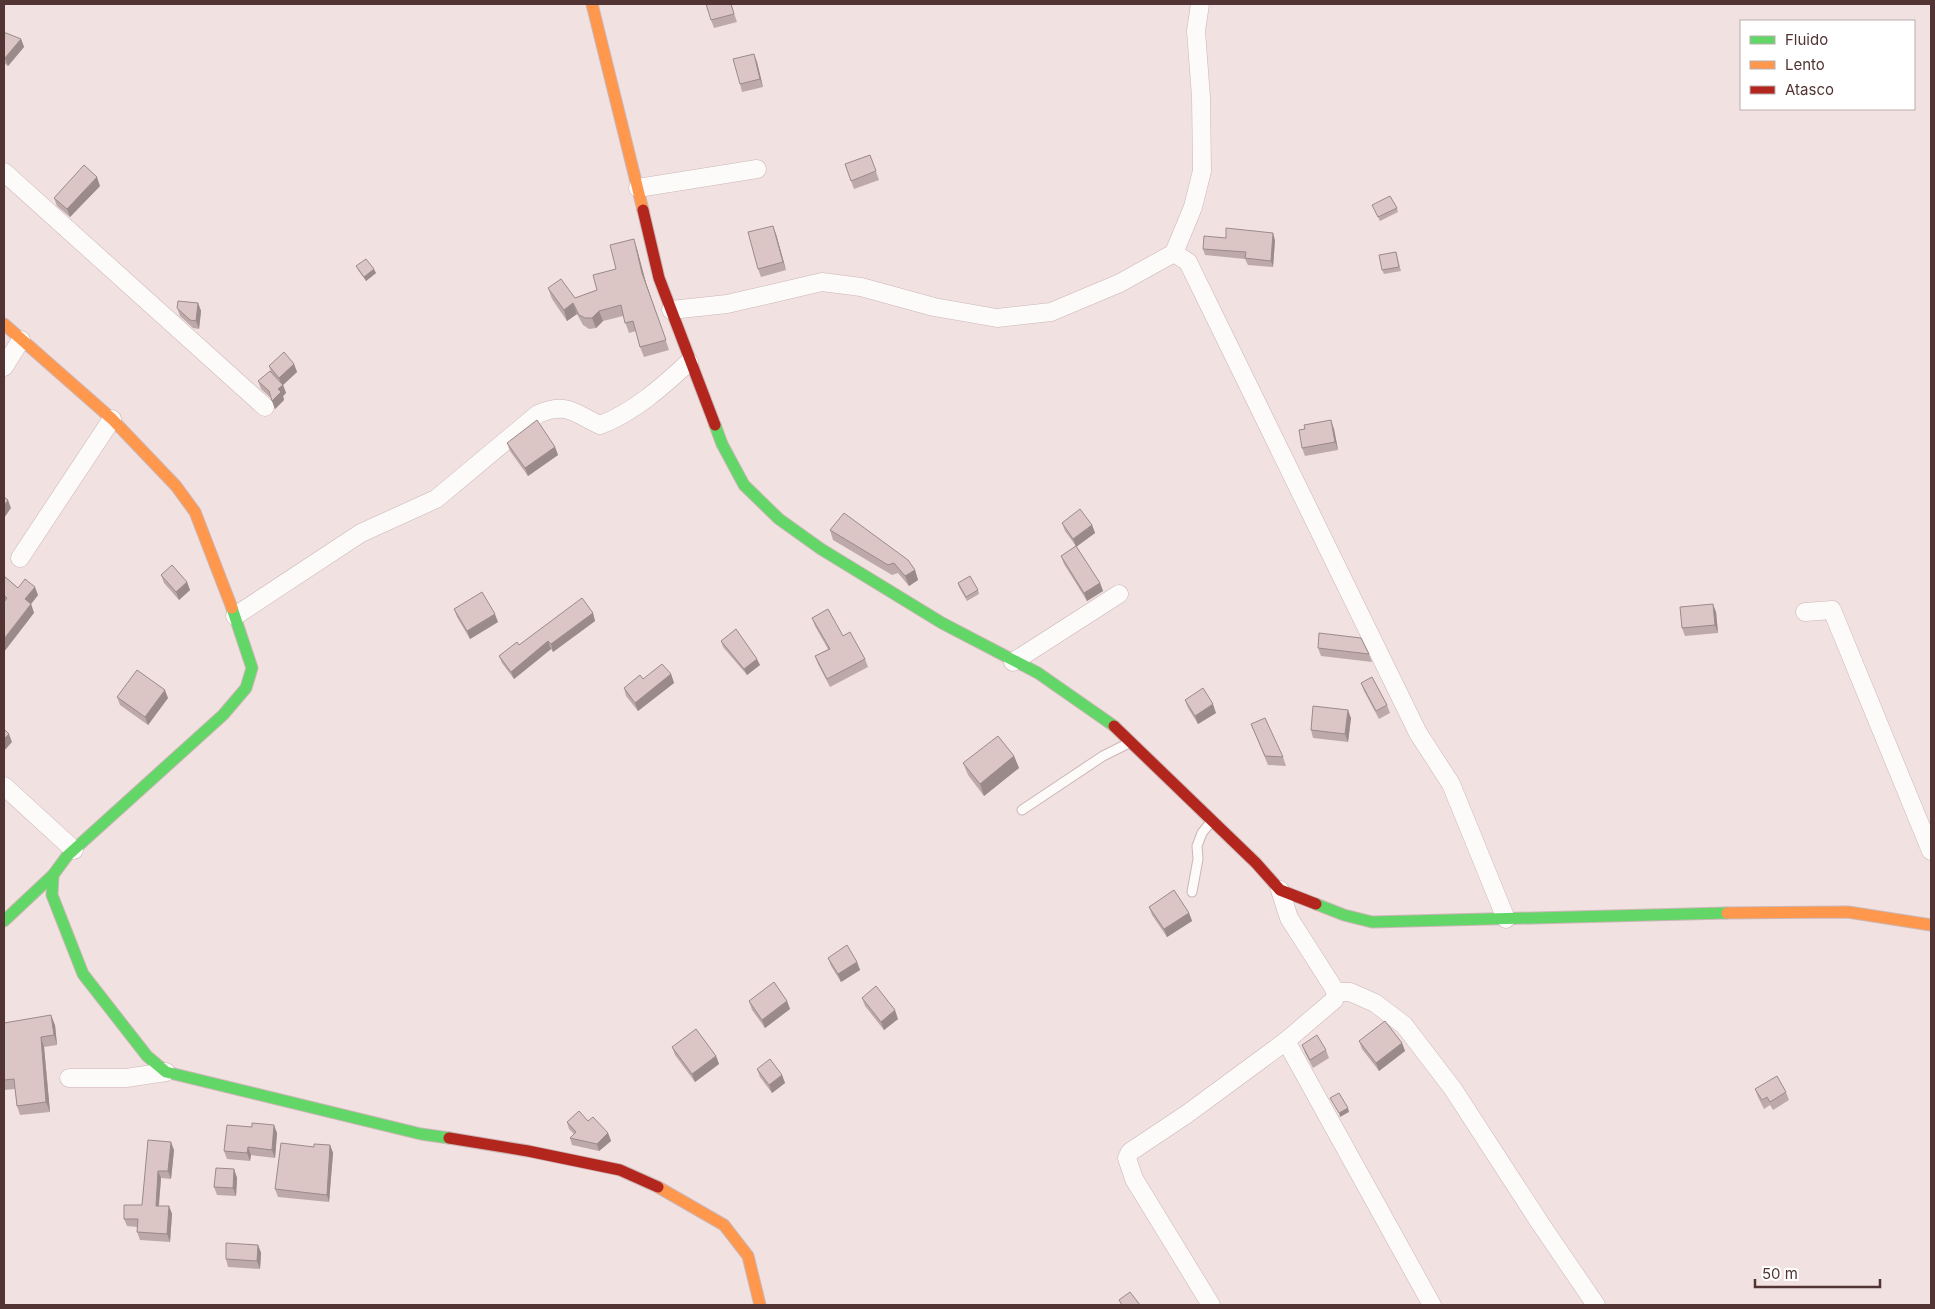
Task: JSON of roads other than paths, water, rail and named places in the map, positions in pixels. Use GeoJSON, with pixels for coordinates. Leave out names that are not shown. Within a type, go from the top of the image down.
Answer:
{"type":"FeatureCollection","features":[{"type":"Feature","properties":{"kind":"street"},"geometry":{"type":"LineString","coordinates":[[592,4],[659,278],[689,362],[722,444],[744,485],[779,519],[821,549],[942,623],[1013,662],[1038,673],[1084,703],[1131,742],[1256,863],[1280,890],[1289,918],[1336,992],[1334,1000],[1326,1008],[1286,1041],[1187,1114],[1130,1152],[1127,1158],[1134,1179],[1212,1305]]}},
{"type":"Feature","properties":{"kind":"street"},"geometry":{"type":"LineString","coordinates":[[670,310],[727,304],[822,282],[860,287],[934,307],[997,318],[1051,312],[1120,283],[1174,253],[1193,207],[1202,171],[1201,97],[1196,31],[1200,4]]}},
{"type":"Feature","properties":{"kind":"street"},"geometry":{"type":"LineString","coordinates":[[638,188],[757,169]]}},
{"type":"Feature","properties":{"kind":"street"},"geometry":{"type":"LineString","coordinates":[[4,172],[264,406]]}},
{"type":"Feature","properties":{"kind":"street"},"geometry":{"type":"LineString","coordinates":[[1174,253],[1188,262],[1418,733],[1451,784],[1506,920]]}},
{"type":"Feature","properties":{"kind":"street"},"geometry":{"type":"LineString","coordinates":[[4,324],[112,419],[176,486],[195,512],[235,616],[252,668],[246,688],[223,715],[74,850],[53,876],[4,921]]}},
{"type":"Feature","properties":{"kind":"street"},"geometry":{"type":"LineString","coordinates":[[4,367],[21,340]]}},
{"type":"Feature","properties":{"kind":"street"},"geometry":{"type":"LineString","coordinates":[[235,616],[361,533],[436,499],[538,414],[552,409],[565,408],[600,425],[612,421],[667,383],[689,362]]}},
{"type":"Feature","properties":{"kind":"street"},"geometry":{"type":"LineString","coordinates":[[20,558],[112,419]]}},
{"type":"Feature","properties":{"kind":"street"},"geometry":{"type":"LineString","coordinates":[[1013,662],[1119,594]]}},
{"type":"Feature","properties":{"kind":"street"},"geometry":{"type":"LineString","coordinates":[[1805,612],[1832,610],[1931,851]]}},
{"type":"Feature","properties":{"kind":"street"},"geometry":{"type":"LineString","coordinates":[[4,786],[74,850]]}},
{"type":"Feature","properties":{"kind":"street"},"geometry":{"type":"LineString","coordinates":[[53,876],[52,895],[83,974],[147,1056],[166,1072]]}},
{"type":"Feature","properties":{"kind":"street"},"geometry":{"type":"LineString","coordinates":[[1280,890],[1337,912],[1372,922],[1506,920],[1701,912],[1848,912],[1931,925]]}},
{"type":"Feature","properties":{"kind":"street"},"geometry":{"type":"LineString","coordinates":[[1336,992],[1350,992],[1375,1003],[1404,1025],[1453,1089],[1596,1305]]}},
{"type":"Feature","properties":{"kind":"street"},"geometry":{"type":"LineString","coordinates":[[1286,1041],[1432,1305]]}},
{"type":"Feature","properties":{"kind":"street"},"geometry":{"type":"LineString","coordinates":[[69,1078],[126,1078],[166,1072],[421,1134],[528,1150],[620,1170],[675,1196],[724,1225],[748,1256],[760,1305]]}},
{"type":"Feature","properties":{"kind":"lane"},"geometry":{"type":"LineString","coordinates":[[1022,810],[1103,756],[1131,742]]}},
{"type":"Feature","properties":{"kind":"lane"},"geometry":{"type":"LineString","coordinates":[[1192,892],[1198,859],[1197,846],[1202,833],[1212,820]]}}]}
